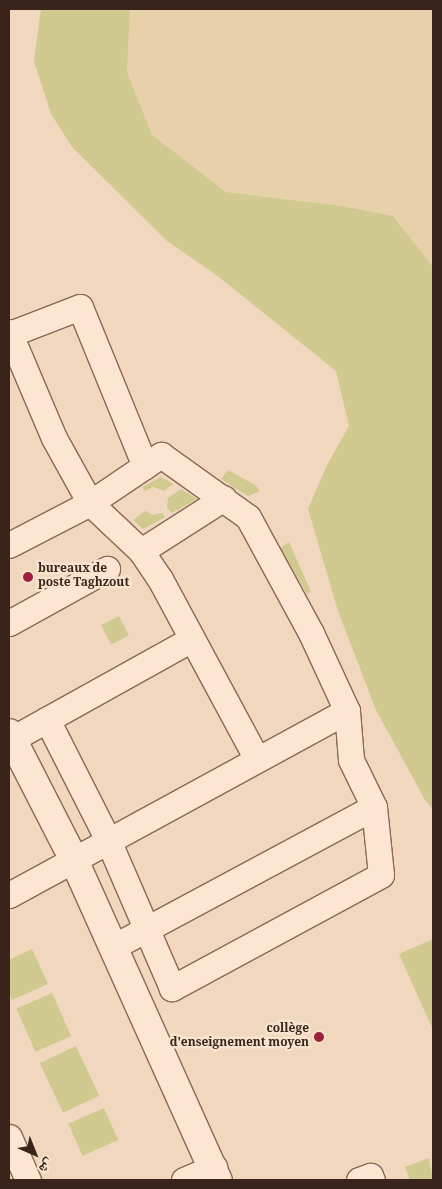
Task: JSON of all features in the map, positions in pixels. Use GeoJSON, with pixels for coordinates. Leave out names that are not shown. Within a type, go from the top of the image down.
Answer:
{"type":"FeatureCollection","features":[{"type":"Feature","properties":{"kind":"main road"},"geometry":{"type":"LineString","coordinates":[[10,736],[73,858],[216,1174]]}},
{"type":"Feature","properties":{"kind":"street"},"geometry":{"type":"LineString","coordinates":[[145,466],[80,307],[9,333],[54,438],[90,503],[142,551],[258,759]]}},
{"type":"Feature","properties":{"kind":"street"},"geometry":{"type":"LineString","coordinates":[[9,545],[90,503],[161,455],[224,498],[248,517],[311,633],[347,712],[351,760],[374,807],[381,875],[172,988],[108,840],[47,720]]}},
{"type":"Feature","properties":{"kind":"street"},"geometry":{"type":"LineString","coordinates":[[142,551],[224,498]]}},
{"type":"Feature","properties":{"kind":"street"},"geometry":{"type":"LineString","coordinates":[[9,623],[106,569]]}},
{"type":"Feature","properties":{"kind":"street"},"geometry":{"type":"LineString","coordinates":[[10,736],[47,720],[192,639]]}},
{"type":"Feature","properties":{"kind":"street"},"geometry":{"type":"LineString","coordinates":[[9,896],[73,858],[347,712]]}},
{"type":"Feature","properties":{"kind":"street"},"geometry":{"type":"LineString","coordinates":[[113,947],[374,807]]}},
{"type":"Feature","properties":{"kind":"street"},"geometry":{"type":"LineString","coordinates":[[9,1137],[28,1180]]}},
{"type":"Feature","properties":{"kind":"street"},"geometry":{"type":"LineString","coordinates":[[184,1180],[216,1174]]}},
{"type":"Feature","properties":{"kind":"street"},"geometry":{"type":"LineString","coordinates":[[359,1180],[370,1176],[372,1180]]}},
{"type":"Feature","properties":{"kind":"shaded area"},"geometry":{"type":"Polygon","coordinates":[[[41,9],[130,9],[127,72],[152,135],[226,192],[342,206],[393,216],[433,267],[433,809],[425,800],[376,710],[338,611],[308,509],[327,465],[349,426],[336,371],[215,274],[167,241],[72,147],[51,114],[34,61],[41,9]]]}},
{"type":"Feature","properties":{"kind":"shaded area"},"geometry":{"type":"Polygon","coordinates":[[[130,9],[433,9],[433,267],[393,216],[342,206],[226,192],[152,135],[127,72],[130,9]]]}},
{"type":"Feature","properties":{"kind":"shaded area"},"geometry":{"type":"Polygon","coordinates":[[[228,470],[255,485],[260,491],[248,496],[221,479],[228,470]]]}},
{"type":"Feature","properties":{"kind":"shaded area"},"geometry":{"type":"Polygon","coordinates":[[[161,477],[173,484],[164,491],[153,487],[145,491],[142,487],[161,477]]]}},
{"type":"Feature","properties":{"kind":"shaded area"},"geometry":{"type":"Polygon","coordinates":[[[181,489],[197,499],[172,513],[167,508],[168,498],[181,489]]]}},
{"type":"Feature","properties":{"kind":"shaded area"},"geometry":{"type":"Polygon","coordinates":[[[145,511],[153,515],[162,513],[165,517],[143,529],[133,520],[145,511]]]}},
{"type":"Feature","properties":{"kind":"shaded area"},"geometry":{"type":"Polygon","coordinates":[[[289,542],[311,592],[307,594],[280,548],[289,542]]]}},
{"type":"Feature","properties":{"kind":"shaded area"},"geometry":{"type":"Polygon","coordinates":[[[119,616],[129,636],[111,645],[101,625],[119,616]]]}},
{"type":"Feature","properties":{"kind":"shaded area"},"geometry":{"type":"Polygon","coordinates":[[[433,939],[433,1030],[399,954],[433,939]]]}},
{"type":"Feature","properties":{"kind":"shaded area"},"geometry":{"type":"Polygon","coordinates":[[[32,949],[48,984],[12,1000],[9,993],[9,960],[32,949]]]}},
{"type":"Feature","properties":{"kind":"shaded area"},"geometry":{"type":"Polygon","coordinates":[[[52,993],[71,1036],[35,1052],[16,1009],[52,993]]]}},
{"type":"Feature","properties":{"kind":"shaded area"},"geometry":{"type":"Polygon","coordinates":[[[76,1046],[99,1096],[63,1113],[40,1063],[76,1046]]]}},
{"type":"Feature","properties":{"kind":"shaded area"},"geometry":{"type":"Polygon","coordinates":[[[104,1108],[118,1140],[83,1156],[68,1124],[104,1108]]]}},
{"type":"Feature","properties":{"kind":"shaded area"},"geometry":{"type":"Polygon","coordinates":[[[429,1158],[433,1180],[410,1180],[405,1167],[429,1158]]]}},
{"type":"Feature","properties":{"kind":"place","name":"bureaux de poste Taghzout"},"geometry":{"type":"Point","coordinates":[28,577]}},
{"type":"Feature","properties":{"kind":"place","name":"collège d'enseignement moyen"},"geometry":{"type":"Point","coordinates":[319,1037]}}]}
